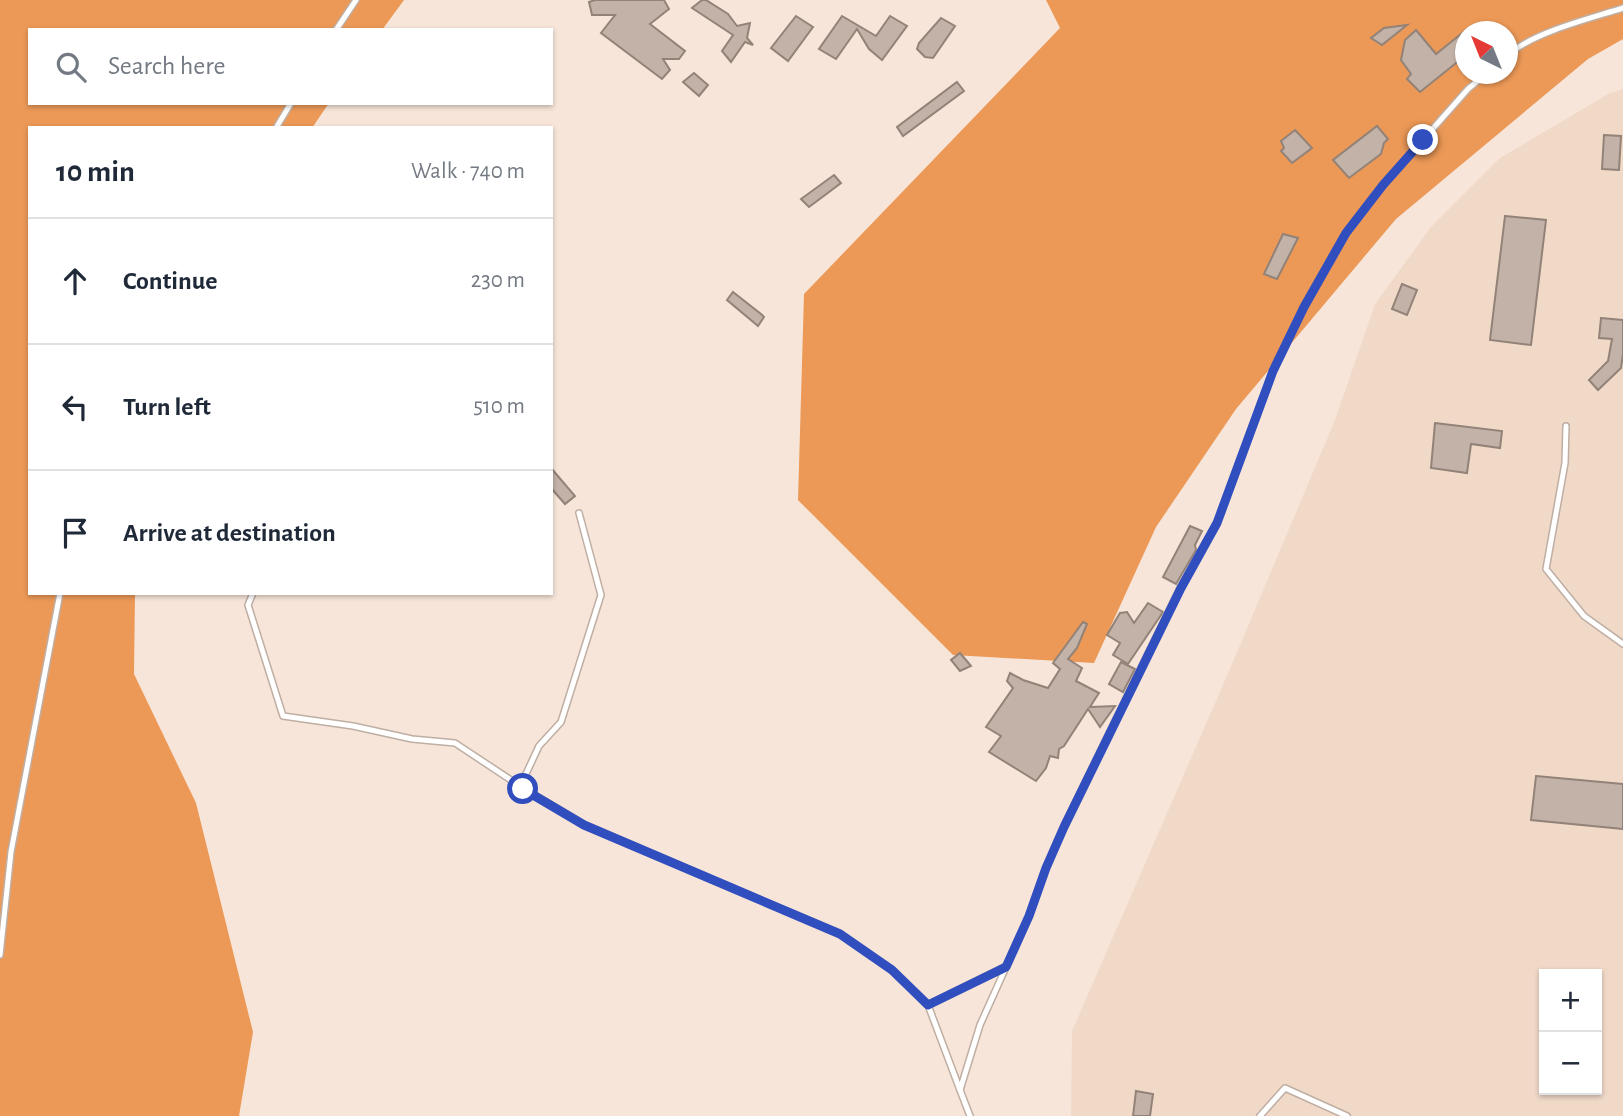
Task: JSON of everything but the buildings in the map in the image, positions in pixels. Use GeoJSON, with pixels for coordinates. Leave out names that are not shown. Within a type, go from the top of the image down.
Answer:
{"type":"FeatureCollection","features":[{"type":"Feature","properties":{"kind":"lane"},"geometry":{"type":"LineString","coordinates":[[337,28],[356,0]]}},
{"type":"Feature","properties":{"kind":"lane"},"geometry":{"type":"LineString","coordinates":[[1518,47],[1559,29],[1623,8]]}},
{"type":"Feature","properties":{"kind":"lane"},"geometry":{"type":"LineString","coordinates":[[960,1090],[981,1025],[1029,916],[1064,827],[1181,588],[1217,523],[1273,371],[1304,307],[1346,233],[1383,185],[1474,84]]}},
{"type":"Feature","properties":{"kind":"lane"},"geometry":{"type":"LineString","coordinates":[[277,126],[290,105]]}},
{"type":"Feature","properties":{"kind":"lane"},"geometry":{"type":"LineString","coordinates":[[1566,426],[1564,463],[1546,569],[1584,616],[1623,644]]}},
{"type":"Feature","properties":{"kind":"lane"},"geometry":{"type":"LineString","coordinates":[[523,789],[525,776],[538,746],[561,722],[601,595],[579,513]]}},
{"type":"Feature","properties":{"kind":"lane"},"geometry":{"type":"LineString","coordinates":[[0,955],[12,852],[60,595]]}},
{"type":"Feature","properties":{"kind":"lane"},"geometry":{"type":"LineString","coordinates":[[252,595],[248,606],[283,716],[353,726],[412,739],[456,743],[523,789],[584,825],[840,934],[892,970],[928,1005],[970,1116]]}},
{"type":"Feature","properties":{"kind":"lane"},"geometry":{"type":"LineString","coordinates":[[928,1005],[1006,967]]}},
{"type":"Feature","properties":{"kind":"lane"},"geometry":{"type":"LineString","coordinates":[[1260,1116],[1285,1088],[1348,1116]]}},
{"type":"Feature","properties":{"kind":"shaded area"},"geometry":{"type":"Polygon","coordinates":[[[0,0],[404,0],[383,28],[28,28],[28,105],[328,105],[313,126],[28,126],[28,595],[135,595],[134,674],[196,803],[253,1032],[239,1116],[0,1116],[0,0]]]}},
{"type":"Feature","properties":{"kind":"shaded area"},"geometry":{"type":"Polygon","coordinates":[[[1046,0],[1623,0],[1623,39],[1588,59],[1396,219],[1236,409],[1156,527],[1094,663],[953,655],[798,500],[804,294],[1060,28],[1046,0]]]}},
{"type":"Feature","properties":{"kind":"shaded area"},"geometry":{"type":"Polygon","coordinates":[[[1623,89],[1623,1116],[1071,1116],[1072,1031],[1335,420],[1375,304],[1431,227],[1500,158],[1610,93],[1623,89]]]}},
{"type":"Feature","properties":{"kind":"route"},"geometry":{"type":"LineString","coordinates":[[523,789],[584,825],[840,934],[892,970],[928,1005],[1006,967],[1064,827],[1181,588],[1217,523],[1273,371],[1304,307],[1346,233],[1383,185],[1423,140]]}}]}
